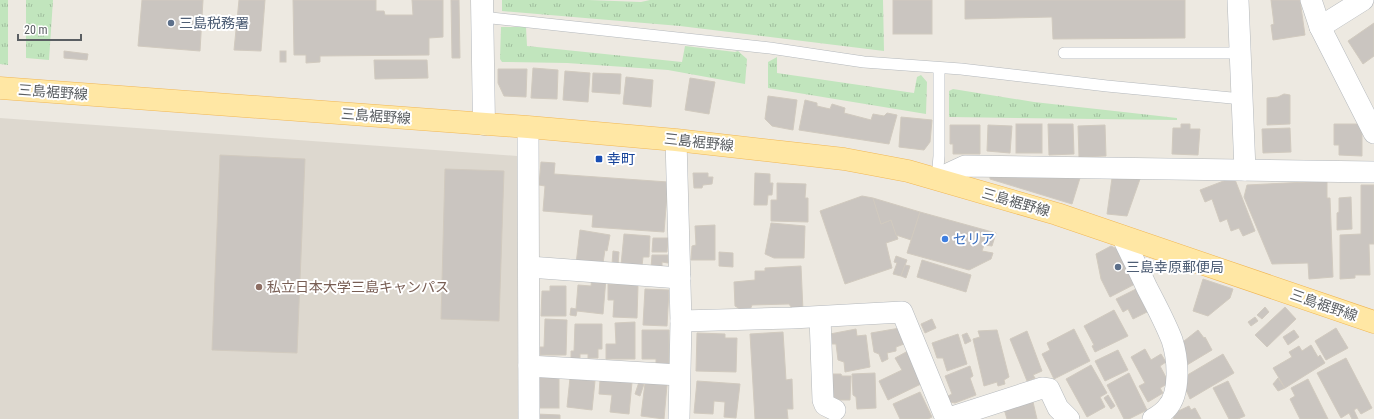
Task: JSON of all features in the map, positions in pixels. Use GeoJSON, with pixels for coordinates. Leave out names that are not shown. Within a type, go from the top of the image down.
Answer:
{"type":"FeatureCollection","features":[{"type":"Feature","properties":{"kind":"main road","name":"三島裾野線"},"geometry":{"type":"LineString","coordinates":[[0,88],[528,127],[676,140],[844,159],[908,171],[1057,214],[1374,322]]}},
{"type":"Feature","properties":{"kind":"street"},"geometry":{"type":"LineString","coordinates":[[1238,0],[1245,170]]}},
{"type":"Feature","properties":{"kind":"street"},"geometry":{"type":"LineString","coordinates":[[1311,0],[1320,27],[1374,133]]}},
{"type":"Feature","properties":{"kind":"street"},"geometry":{"type":"LineString","coordinates":[[1320,27],[1363,0]]}},
{"type":"Feature","properties":{"kind":"street"},"geometry":{"type":"LineString","coordinates":[[482,9],[484,124]]}},
{"type":"Feature","properties":{"kind":"street"},"geometry":{"type":"LineString","coordinates":[[528,127],[529,419]]}},
{"type":"Feature","properties":{"kind":"street"},"geometry":{"type":"LineString","coordinates":[[676,140],[681,321],[679,419]]}},
{"type":"Feature","properties":{"kind":"street"},"geometry":{"type":"LineString","coordinates":[[937,179],[965,166],[1374,172]]}},
{"type":"Feature","properties":{"kind":"street"},"geometry":{"type":"LineString","coordinates":[[1122,236],[1159,311],[1172,340],[1175,353],[1177,370],[1176,386],[1172,399],[1168,407],[1159,416],[1153,419]]}},
{"type":"Feature","properties":{"kind":"street"},"geometry":{"type":"LineString","coordinates":[[529,267],[680,278]]}},
{"type":"Feature","properties":{"kind":"street"},"geometry":{"type":"LineString","coordinates":[[681,321],[820,317],[902,312],[946,419],[1042,388],[1049,389],[1058,408],[1069,419]]}},
{"type":"Feature","properties":{"kind":"street"},"geometry":{"type":"LineString","coordinates":[[820,317],[823,400],[825,405],[835,410]]}},
{"type":"Feature","properties":{"kind":"street"},"geometry":{"type":"LineString","coordinates":[[529,366],[679,375]]}},
{"type":"Feature","properties":{"kind":"lane"},"geometry":{"type":"LineString","coordinates":[[482,9],[864,62],[939,68],[1242,99]]}},
{"type":"Feature","properties":{"kind":"lane"},"geometry":{"type":"LineString","coordinates":[[1064,53],[1240,53]]}},
{"type":"Feature","properties":{"kind":"lane"},"geometry":{"type":"LineString","coordinates":[[937,179],[940,156],[939,68]]}},
{"type":"Feature","properties":{"kind":"shaded area","name":"私立日本大学三島キャンパス"},"geometry":{"type":"Polygon","coordinates":[[[0,118],[517,156],[518,419],[0,419],[0,118]]]}},
{"type":"Feature","properties":{"kind":"green space"},"geometry":{"type":"Polygon","coordinates":[[[0,0],[8,0],[8,65],[0,64],[0,0]]]}},
{"type":"Feature","properties":{"kind":"green space"},"geometry":{"type":"Polygon","coordinates":[[[26,0],[53,0],[49,60],[26,58],[26,0]]]}},
{"type":"Feature","properties":{"kind":"green space"},"geometry":{"type":"Polygon","coordinates":[[[502,0],[588,0],[641,2],[650,0],[883,0],[884,51],[680,26],[502,11],[502,0]]]}},
{"type":"Feature","properties":{"kind":"green space"},"geometry":{"type":"Polygon","coordinates":[[[501,27],[526,27],[527,46],[682,62],[685,46],[735,52],[738,51],[747,59],[745,84],[668,70],[567,63],[502,62],[500,59],[501,27]]]}},
{"type":"Feature","properties":{"kind":"green space"},"geometry":{"type":"Polygon","coordinates":[[[777,57],[777,73],[914,93],[917,77],[921,75],[927,82],[926,114],[768,88],[768,62],[777,57]]]}},
{"type":"Feature","properties":{"kind":"green space"},"geometry":{"type":"Polygon","coordinates":[[[953,89],[1034,102],[1177,118],[1177,120],[949,117],[949,91],[953,89]]]}},
{"type":"Feature","properties":{"kind":"building","name":"三島税務署"},"geometry":{"type":"Polygon","coordinates":[[[142,0],[203,0],[200,51],[138,46],[142,0]]]}},
{"type":"Feature","properties":{"kind":"building"},"geometry":{"type":"Polygon","coordinates":[[[239,0],[265,0],[261,51],[234,50],[239,0]]]}},
{"type":"Feature","properties":{"kind":"building"},"geometry":{"type":"Polygon","coordinates":[[[293,0],[376,0],[376,11],[384,11],[385,15],[413,15],[412,0],[443,0],[443,37],[429,38],[429,55],[320,56],[320,62],[306,63],[306,55],[294,55],[293,0]]]}},
{"type":"Feature","properties":{"kind":"building"},"geometry":{"type":"Polygon","coordinates":[[[451,0],[459,0],[460,58],[452,58],[451,0]]]}},
{"type":"Feature","properties":{"kind":"building"},"geometry":{"type":"Polygon","coordinates":[[[893,0],[932,0],[932,34],[893,34],[893,0]]]}},
{"type":"Feature","properties":{"kind":"building"},"geometry":{"type":"Polygon","coordinates":[[[965,0],[1185,0],[1185,38],[1053,39],[1052,17],[965,19],[965,0]]]}},
{"type":"Feature","properties":{"kind":"building"},"geometry":{"type":"Polygon","coordinates":[[[1271,0],[1300,0],[1305,35],[1273,40],[1271,25],[1274,24],[1271,0]]]}},
{"type":"Feature","properties":{"kind":"building"},"geometry":{"type":"Polygon","coordinates":[[[1374,23],[1374,56],[1363,64],[1348,41],[1374,23]]]}},
{"type":"Feature","properties":{"kind":"building"},"geometry":{"type":"Polygon","coordinates":[[[64,51],[88,54],[87,60],[64,58],[64,51]]]}},
{"type":"Feature","properties":{"kind":"building"},"geometry":{"type":"Polygon","coordinates":[[[280,51],[286,51],[286,62],[280,62],[280,51]]]}},
{"type":"Feature","properties":{"kind":"building"},"geometry":{"type":"Polygon","coordinates":[[[374,60],[427,60],[428,78],[375,79],[374,60]]]}},
{"type":"Feature","properties":{"kind":"building"},"geometry":{"type":"Polygon","coordinates":[[[533,68],[558,70],[557,99],[531,98],[533,68]]]}},
{"type":"Feature","properties":{"kind":"building"},"geometry":{"type":"Polygon","coordinates":[[[498,69],[527,69],[526,97],[504,96],[498,83],[498,69]]]}},
{"type":"Feature","properties":{"kind":"building"},"geometry":{"type":"Polygon","coordinates":[[[565,71],[590,73],[588,102],[563,100],[565,71]]]}},
{"type":"Feature","properties":{"kind":"building"},"geometry":{"type":"Polygon","coordinates":[[[593,73],[621,74],[620,94],[592,92],[593,73]]]}},
{"type":"Feature","properties":{"kind":"building"},"geometry":{"type":"Polygon","coordinates":[[[626,77],[653,80],[651,107],[623,104],[626,77]]]}},
{"type":"Feature","properties":{"kind":"building"},"geometry":{"type":"Polygon","coordinates":[[[690,78],[715,82],[709,114],[685,110],[690,78]]]}},
{"type":"Feature","properties":{"kind":"building"},"geometry":{"type":"Polygon","coordinates":[[[1284,94],[1290,95],[1290,124],[1267,125],[1267,98],[1278,97],[1284,94]]]}},
{"type":"Feature","properties":{"kind":"building"},"geometry":{"type":"Polygon","coordinates":[[[768,96],[797,100],[793,130],[772,126],[765,119],[768,96]]]}},
{"type":"Feature","properties":{"kind":"building"},"geometry":{"type":"Polygon","coordinates":[[[805,100],[817,103],[817,106],[830,109],[832,104],[845,108],[844,113],[871,120],[873,114],[884,116],[887,113],[897,115],[889,144],[799,130],[805,100]]]}},
{"type":"Feature","properties":{"kind":"building"},"geometry":{"type":"Polygon","coordinates":[[[901,117],[932,120],[930,142],[924,150],[899,147],[901,117]]]}},
{"type":"Feature","properties":{"kind":"building"},"geometry":{"type":"Polygon","coordinates":[[[1016,124],[1042,124],[1042,153],[1016,153],[1016,124]]]}},
{"type":"Feature","properties":{"kind":"building"},"geometry":{"type":"Polygon","coordinates":[[[1048,124],[1073,124],[1074,154],[1049,155],[1048,124]]]}},
{"type":"Feature","properties":{"kind":"building"},"geometry":{"type":"Polygon","coordinates":[[[1181,124],[1190,124],[1190,129],[1200,129],[1198,155],[1172,154],[1173,128],[1181,128],[1181,124]]]}},
{"type":"Feature","properties":{"kind":"building"},"geometry":{"type":"Polygon","coordinates":[[[1334,124],[1362,124],[1362,156],[1339,155],[1339,145],[1334,145],[1334,124]]]}},
{"type":"Feature","properties":{"kind":"building"},"geometry":{"type":"Polygon","coordinates":[[[950,125],[980,125],[980,154],[953,154],[953,144],[950,144],[950,125]]]}},
{"type":"Feature","properties":{"kind":"building"},"geometry":{"type":"Polygon","coordinates":[[[988,125],[1012,126],[1010,153],[987,151],[988,125]]]}},
{"type":"Feature","properties":{"kind":"building"},"geometry":{"type":"Polygon","coordinates":[[[1105,125],[1106,156],[1079,157],[1078,126],[1105,125]]]}},
{"type":"Feature","properties":{"kind":"building"},"geometry":{"type":"Polygon","coordinates":[[[1290,128],[1291,152],[1263,153],[1262,129],[1290,128]]]}},
{"type":"Feature","properties":{"kind":"building"},"geometry":{"type":"Polygon","coordinates":[[[220,155],[305,159],[297,353],[212,350],[220,155]]]}},
{"type":"Feature","properties":{"kind":"building"},"geometry":{"type":"Polygon","coordinates":[[[541,162],[555,163],[554,174],[668,182],[664,232],[592,227],[593,215],[543,211],[545,186],[539,185],[541,162]]]}},
{"type":"Feature","properties":{"kind":"building"},"geometry":{"type":"Polygon","coordinates":[[[445,169],[504,171],[499,321],[441,319],[445,169]]]}},
{"type":"Feature","properties":{"kind":"building"},"geometry":{"type":"Polygon","coordinates":[[[693,173],[708,173],[708,177],[713,177],[712,184],[703,185],[702,188],[694,188],[693,173]]]}},
{"type":"Feature","properties":{"kind":"building"},"geometry":{"type":"Polygon","coordinates":[[[755,173],[770,174],[770,183],[773,183],[772,195],[768,195],[767,205],[754,205],[755,173]]]}},
{"type":"Feature","properties":{"kind":"building"},"geometry":{"type":"Polygon","coordinates":[[[990,177],[1080,178],[1072,204],[990,179],[990,177]]]}},
{"type":"Feature","properties":{"kind":"building"},"geometry":{"type":"Polygon","coordinates":[[[1234,177],[1255,231],[1243,236],[1239,228],[1231,231],[1227,219],[1220,222],[1212,199],[1205,202],[1200,190],[1234,177]]]}},
{"type":"Feature","properties":{"kind":"building"},"geometry":{"type":"Polygon","coordinates":[[[1112,178],[1140,179],[1127,216],[1107,214],[1112,178]]]}},
{"type":"Feature","properties":{"kind":"building"},"geometry":{"type":"Polygon","coordinates":[[[1327,181],[1327,198],[1330,198],[1333,277],[1309,279],[1308,263],[1272,264],[1244,197],[1247,185],[1327,181]]]}},
{"type":"Feature","properties":{"kind":"building"},"geometry":{"type":"Polygon","coordinates":[[[777,183],[806,184],[805,198],[808,198],[808,222],[771,221],[771,200],[777,200],[777,183]]]}},
{"type":"Feature","properties":{"kind":"building"},"geometry":{"type":"Polygon","coordinates":[[[1361,185],[1374,185],[1374,244],[1369,244],[1370,275],[1355,275],[1355,278],[1340,279],[1340,235],[1361,234],[1361,185]]]}},
{"type":"Feature","properties":{"kind":"building"},"geometry":{"type":"Polygon","coordinates":[[[862,196],[873,198],[881,224],[891,220],[898,239],[886,243],[892,268],[845,284],[820,211],[862,196]]]}},
{"type":"Feature","properties":{"kind":"building"},"geometry":{"type":"Polygon","coordinates":[[[1351,197],[1352,229],[1337,230],[1339,198],[1351,197]]]}},
{"type":"Feature","properties":{"kind":"building"},"geometry":{"type":"Polygon","coordinates":[[[873,198],[920,212],[911,240],[896,235],[891,220],[881,224],[873,198]]]}},
{"type":"Feature","properties":{"kind":"building"},"geometry":{"type":"Polygon","coordinates":[[[920,212],[996,233],[992,246],[984,245],[982,251],[993,253],[991,259],[969,270],[907,253],[920,212]]]}},
{"type":"Feature","properties":{"kind":"building"},"geometry":{"type":"Polygon","coordinates":[[[771,223],[805,226],[804,258],[774,258],[765,254],[771,223]]]}},
{"type":"Feature","properties":{"kind":"building"},"geometry":{"type":"Polygon","coordinates":[[[715,225],[715,260],[691,260],[692,246],[696,245],[695,226],[715,225]]]}},
{"type":"Feature","properties":{"kind":"building"},"geometry":{"type":"Polygon","coordinates":[[[580,230],[610,235],[607,251],[605,250],[603,263],[576,264],[580,230]]]}},
{"type":"Feature","properties":{"kind":"building"},"geometry":{"type":"Polygon","coordinates":[[[624,234],[650,236],[649,257],[643,257],[642,266],[621,265],[624,234]]]}},
{"type":"Feature","properties":{"kind":"building"},"geometry":{"type":"Polygon","coordinates":[[[653,238],[668,238],[667,252],[652,252],[653,238]]]}},
{"type":"Feature","properties":{"kind":"building"},"geometry":{"type":"Polygon","coordinates":[[[1111,246],[1121,251],[1137,283],[1110,297],[1101,279],[1096,254],[1111,246]]]}},
{"type":"Feature","properties":{"kind":"building"},"geometry":{"type":"Polygon","coordinates":[[[613,251],[619,252],[618,265],[612,264],[613,251]]]}},
{"type":"Feature","properties":{"kind":"building"},"geometry":{"type":"Polygon","coordinates":[[[719,252],[733,253],[733,267],[719,266],[719,252]]]}},
{"type":"Feature","properties":{"kind":"building"},"geometry":{"type":"Polygon","coordinates":[[[652,255],[668,255],[668,263],[662,262],[662,269],[651,268],[652,255]]]}},
{"type":"Feature","properties":{"kind":"building"},"geometry":{"type":"Polygon","coordinates":[[[896,256],[907,260],[901,276],[893,274],[897,263],[894,262],[896,256]]]}},
{"type":"Feature","properties":{"kind":"building"},"geometry":{"type":"Polygon","coordinates":[[[922,260],[971,275],[966,292],[917,277],[922,260]]]}},
{"type":"Feature","properties":{"kind":"building"},"geometry":{"type":"Polygon","coordinates":[[[905,265],[910,266],[906,278],[901,276],[905,265]]]}},
{"type":"Feature","properties":{"kind":"building"},"geometry":{"type":"Polygon","coordinates":[[[801,266],[803,311],[794,311],[789,304],[752,305],[750,310],[740,309],[735,306],[734,282],[755,280],[755,271],[765,271],[765,268],[801,266]]]}},
{"type":"Feature","properties":{"kind":"building"},"geometry":{"type":"Polygon","coordinates":[[[592,277],[606,278],[603,314],[577,311],[576,316],[570,315],[571,308],[576,309],[578,285],[591,286],[592,277]]]}},
{"type":"Feature","properties":{"kind":"building"},"geometry":{"type":"Polygon","coordinates":[[[1203,279],[1233,289],[1230,298],[1208,316],[1193,311],[1203,279]]]}},
{"type":"Feature","properties":{"kind":"building"},"geometry":{"type":"Polygon","coordinates":[[[608,284],[638,285],[637,318],[613,317],[614,300],[608,300],[608,284]]]}},
{"type":"Feature","properties":{"kind":"building"},"geometry":{"type":"Polygon","coordinates":[[[550,286],[566,286],[566,316],[541,316],[542,291],[550,291],[550,286]]]}},
{"type":"Feature","properties":{"kind":"building"},"geometry":{"type":"Polygon","coordinates":[[[1140,287],[1151,310],[1133,319],[1128,309],[1123,312],[1116,299],[1140,287]]]}},
{"type":"Feature","properties":{"kind":"building"},"geometry":{"type":"Polygon","coordinates":[[[645,289],[669,290],[667,326],[643,325],[645,289]]]}},
{"type":"Feature","properties":{"kind":"building"},"geometry":{"type":"Polygon","coordinates":[[[1265,307],[1269,312],[1262,319],[1257,315],[1265,307]]]}},
{"type":"Feature","properties":{"kind":"building"},"geometry":{"type":"Polygon","coordinates":[[[1285,307],[1296,319],[1267,347],[1255,335],[1285,307]]]}},
{"type":"Feature","properties":{"kind":"building"},"geometry":{"type":"Polygon","coordinates":[[[1114,310],[1128,336],[1095,352],[1092,346],[1094,345],[1084,326],[1114,310]]]}},
{"type":"Feature","properties":{"kind":"building"},"geometry":{"type":"Polygon","coordinates":[[[1255,317],[1258,321],[1251,326],[1248,322],[1255,317]]]}},
{"type":"Feature","properties":{"kind":"building"},"geometry":{"type":"Polygon","coordinates":[[[545,319],[567,320],[566,355],[540,355],[540,347],[544,347],[545,319]]]}},
{"type":"Feature","properties":{"kind":"building"},"geometry":{"type":"Polygon","coordinates":[[[932,319],[936,328],[925,333],[921,324],[932,319]]]}},
{"type":"Feature","properties":{"kind":"building"},"geometry":{"type":"Polygon","coordinates":[[[635,322],[635,359],[606,359],[606,344],[616,344],[615,323],[635,322]]]}},
{"type":"Feature","properties":{"kind":"building"},"geometry":{"type":"Polygon","coordinates":[[[575,324],[602,324],[602,349],[598,349],[598,358],[588,358],[588,354],[580,354],[580,360],[571,360],[571,351],[574,351],[575,324]]]}},
{"type":"Feature","properties":{"kind":"building"},"geometry":{"type":"Polygon","coordinates":[[[900,328],[904,344],[896,347],[896,351],[887,353],[888,359],[882,362],[879,354],[874,352],[871,333],[900,328]]]}},
{"type":"Feature","properties":{"kind":"building"},"geometry":{"type":"Polygon","coordinates":[[[1336,328],[1348,348],[1326,360],[1315,341],[1336,328]]]}},
{"type":"Feature","properties":{"kind":"building"},"geometry":{"type":"Polygon","coordinates":[[[856,329],[857,336],[866,335],[870,367],[845,372],[844,362],[838,360],[836,344],[831,344],[830,334],[856,329]]]}},
{"type":"Feature","properties":{"kind":"building"},"geometry":{"type":"Polygon","coordinates":[[[1074,329],[1090,361],[1054,379],[1042,354],[1050,350],[1047,343],[1074,329]]]}},
{"type":"Feature","properties":{"kind":"building"},"geometry":{"type":"Polygon","coordinates":[[[642,330],[669,330],[669,365],[656,365],[656,359],[642,359],[642,330]]]}},
{"type":"Feature","properties":{"kind":"building"},"geometry":{"type":"Polygon","coordinates":[[[997,330],[1009,377],[1004,380],[1005,384],[998,386],[997,382],[984,386],[973,339],[980,337],[978,331],[997,330]]]}},
{"type":"Feature","properties":{"kind":"building"},"geometry":{"type":"Polygon","coordinates":[[[1198,330],[1204,338],[1205,337],[1212,350],[1182,368],[1179,345],[1198,330]]]}},
{"type":"Feature","properties":{"kind":"building"},"geometry":{"type":"Polygon","coordinates":[[[1294,330],[1299,337],[1288,345],[1283,337],[1294,330]]]}},
{"type":"Feature","properties":{"kind":"building"},"geometry":{"type":"Polygon","coordinates":[[[1027,331],[1042,371],[1033,375],[1035,378],[1027,381],[1010,339],[1027,331]]]}},
{"type":"Feature","properties":{"kind":"building"},"geometry":{"type":"Polygon","coordinates":[[[783,332],[786,380],[792,379],[793,409],[787,409],[788,419],[755,419],[750,334],[783,332]]]}},
{"type":"Feature","properties":{"kind":"building"},"geometry":{"type":"Polygon","coordinates":[[[697,333],[725,334],[725,338],[737,338],[736,372],[696,371],[697,333]]]}},
{"type":"Feature","properties":{"kind":"building"},"geometry":{"type":"Polygon","coordinates":[[[967,333],[971,341],[965,344],[962,335],[967,333]]]}},
{"type":"Feature","properties":{"kind":"building"},"geometry":{"type":"Polygon","coordinates":[[[958,334],[967,364],[947,371],[943,358],[937,358],[932,343],[958,334]]]}},
{"type":"Feature","properties":{"kind":"building"},"geometry":{"type":"Polygon","coordinates":[[[1311,345],[1318,357],[1320,355],[1325,363],[1285,388],[1273,368],[1292,357],[1289,352],[1299,346],[1302,351],[1311,345]]]}},
{"type":"Feature","properties":{"kind":"building"},"geometry":{"type":"Polygon","coordinates":[[[1145,349],[1151,360],[1161,354],[1166,362],[1160,366],[1169,383],[1160,388],[1163,393],[1148,402],[1139,386],[1145,383],[1131,357],[1145,349]]]}},
{"type":"Feature","properties":{"kind":"building"},"geometry":{"type":"Polygon","coordinates":[[[1118,350],[1128,370],[1105,381],[1095,361],[1118,350]]]}},
{"type":"Feature","properties":{"kind":"building"},"geometry":{"type":"Polygon","coordinates":[[[908,351],[923,383],[888,400],[879,381],[902,370],[895,358],[908,351]]]}},
{"type":"Feature","properties":{"kind":"building"},"geometry":{"type":"Polygon","coordinates":[[[1223,354],[1234,373],[1190,399],[1187,392],[1184,391],[1184,377],[1223,354]]]}},
{"type":"Feature","properties":{"kind":"building"},"geometry":{"type":"Polygon","coordinates":[[[1346,358],[1372,408],[1361,414],[1357,408],[1354,410],[1358,419],[1352,419],[1349,413],[1341,418],[1317,373],[1346,358]]]}},
{"type":"Feature","properties":{"kind":"building"},"geometry":{"type":"Polygon","coordinates":[[[1091,365],[1107,393],[1100,397],[1105,407],[1087,417],[1066,379],[1091,365]]]}},
{"type":"Feature","properties":{"kind":"building"},"geometry":{"type":"Polygon","coordinates":[[[970,366],[973,376],[970,378],[976,395],[955,403],[950,402],[948,396],[952,394],[945,376],[970,366]]]}},
{"type":"Feature","properties":{"kind":"building"},"geometry":{"type":"Polygon","coordinates":[[[875,373],[876,408],[857,409],[856,397],[853,395],[852,374],[875,373]]]}},
{"type":"Feature","properties":{"kind":"building"},"geometry":{"type":"Polygon","coordinates":[[[1129,373],[1147,410],[1129,419],[1124,419],[1107,385],[1129,373]]]}},
{"type":"Feature","properties":{"kind":"building"},"geometry":{"type":"Polygon","coordinates":[[[833,374],[851,376],[850,400],[834,400],[832,389],[833,374]]]}},
{"type":"Feature","properties":{"kind":"building"},"geometry":{"type":"Polygon","coordinates":[[[536,377],[559,377],[559,408],[536,408],[536,377]]]}},
{"type":"Feature","properties":{"kind":"building"},"geometry":{"type":"Polygon","coordinates":[[[570,378],[595,381],[592,410],[567,407],[570,378]]]}},
{"type":"Feature","properties":{"kind":"building"},"geometry":{"type":"Polygon","coordinates":[[[1278,378],[1285,388],[1278,391],[1273,384],[1278,378]]]}},
{"type":"Feature","properties":{"kind":"building"},"geometry":{"type":"Polygon","coordinates":[[[1308,379],[1328,419],[1300,419],[1290,399],[1295,396],[1291,388],[1308,379]]]}},
{"type":"Feature","properties":{"kind":"building"},"geometry":{"type":"Polygon","coordinates":[[[600,380],[632,382],[629,414],[610,412],[612,395],[599,394],[600,380]]]}},
{"type":"Feature","properties":{"kind":"building"},"geometry":{"type":"Polygon","coordinates":[[[697,381],[740,384],[736,418],[724,417],[725,402],[714,401],[713,414],[694,413],[697,381]]]}},
{"type":"Feature","properties":{"kind":"building"},"geometry":{"type":"Polygon","coordinates":[[[1228,381],[1245,416],[1238,419],[1229,419],[1213,388],[1228,381]]]}},
{"type":"Feature","properties":{"kind":"building"},"geometry":{"type":"Polygon","coordinates":[[[639,382],[644,384],[640,396],[635,394],[639,382]]]}},
{"type":"Feature","properties":{"kind":"building"},"geometry":{"type":"Polygon","coordinates":[[[645,383],[667,385],[664,419],[641,416],[645,383]]]}},
{"type":"Feature","properties":{"kind":"building"},"geometry":{"type":"Polygon","coordinates":[[[920,392],[932,417],[928,419],[900,419],[893,404],[920,392]]]}},
{"type":"Feature","properties":{"kind":"building"},"geometry":{"type":"Polygon","coordinates":[[[1108,395],[1115,406],[1111,409],[1104,398],[1108,395]]]}},
{"type":"Feature","properties":{"kind":"building"},"geometry":{"type":"Polygon","coordinates":[[[1033,402],[1037,419],[1007,419],[1004,409],[1033,402]]]}},
{"type":"Feature","properties":{"kind":"building"},"geometry":{"type":"Polygon","coordinates":[[[1189,406],[1191,410],[1195,408],[1201,419],[1174,419],[1172,414],[1189,406]]]}},
{"type":"Feature","properties":{"kind":"building"},"geometry":{"type":"Polygon","coordinates":[[[536,414],[560,415],[560,419],[536,419],[536,414]]]}},
{"type":"Feature","properties":{"kind":"place","name":"三島税務署"},"geometry":{"type":"Point","coordinates":[171,23]}},
{"type":"Feature","properties":{"kind":"place","name":"幸町"},"geometry":{"type":"Point","coordinates":[599,159]}},
{"type":"Feature","properties":{"kind":"place","name":"セリア"},"geometry":{"type":"Point","coordinates":[945,239]}},
{"type":"Feature","properties":{"kind":"place","name":"三島幸原郵便局"},"geometry":{"type":"Point","coordinates":[1118,267]}},
{"type":"Feature","properties":{"kind":"place","name":"私立日本大学三島キャンパス"},"geometry":{"type":"Point","coordinates":[259,287]}}]}
